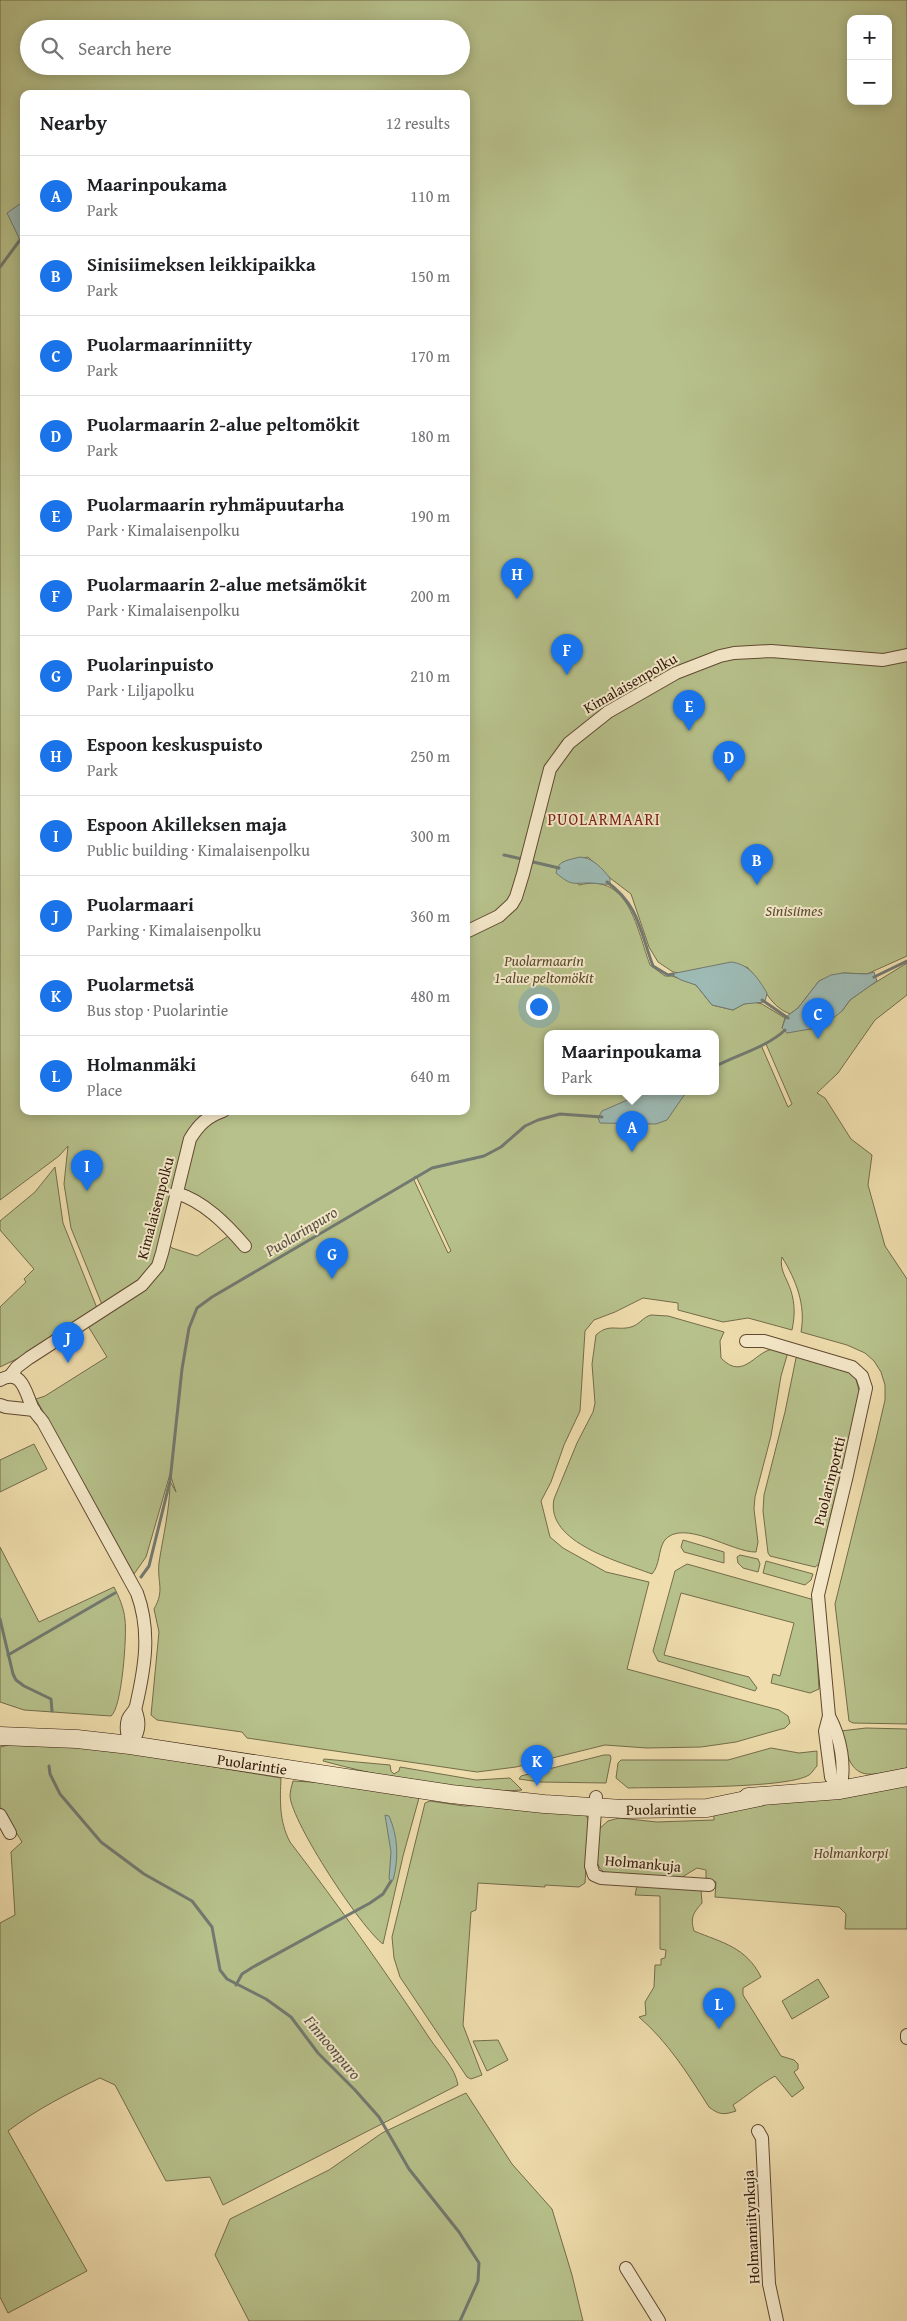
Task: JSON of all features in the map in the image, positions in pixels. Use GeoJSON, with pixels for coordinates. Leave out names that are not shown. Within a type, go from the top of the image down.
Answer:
{"type":"FeatureCollection","features":[{"type":"Feature","properties":{"kind":"main road","name":"Puolarintie"},"geometry":{"type":"LineString","coordinates":[[0,1736],[77,1739],[130,1745],[443,1793],[503,1799],[708,1808],[760,1796],[840,1790],[907,1777]]}},
{"type":"Feature","properties":{"kind":"street","name":"Kimalaisenpolku"},"geometry":{"type":"LineString","coordinates":[[470,930],[499,916],[516,898],[547,778],[559,754],[581,732],[608,712],[676,673],[720,656],[755,651],[884,660],[907,655]]}},
{"type":"Feature","properties":{"kind":"street","name":"Kimalaisenpolku"},"geometry":{"type":"LineString","coordinates":[[5,1378],[29,1358],[142,1285],[158,1266],[190,1139],[197,1127],[207,1117],[213,1115]]}},
{"type":"Feature","properties":{"kind":"street"},"geometry":{"type":"LineString","coordinates":[[176,1192],[186,1195],[202,1206],[230,1228],[245,1246]]}},
{"type":"Feature","properties":{"kind":"street","name":"Puolarinportti"},"geometry":{"type":"LineString","coordinates":[[746,1340],[764,1341],[852,1367],[862,1376],[866,1388],[818,1595],[829,1716],[837,1730],[844,1774],[840,1790]]}},
{"type":"Feature","properties":{"kind":"street"},"geometry":{"type":"LineString","coordinates":[[5,1378],[18,1378],[23,1383],[34,1410],[43,1422],[139,1599],[146,1630],[146,1644],[136,1709],[140,1720],[138,1734],[130,1745]]}},
{"type":"Feature","properties":{"kind":"street"},"geometry":{"type":"LineString","coordinates":[[0,1404],[6,1408],[34,1410]]}},
{"type":"Feature","properties":{"kind":"street","name":"Holmankuja"},"geometry":{"type":"LineString","coordinates":[[596,1802],[591,1866],[594,1874],[601,1878],[709,1885]]}},
{"type":"Feature","properties":{"kind":"street"},"geometry":{"type":"LineString","coordinates":[[0,1815],[10,1833]]}},
{"type":"Feature","properties":{"kind":"street","name":"Holmanniitynkuja"},"geometry":{"type":"LineString","coordinates":[[758,2131],[762,2138],[769,2284],[777,2321]]}},
{"type":"Feature","properties":{"kind":"street"},"geometry":{"type":"LineString","coordinates":[[626,2268],[659,2321]]}},
{"type":"Feature","properties":{"kind":"green space"},"geometry":{"type":"Polygon","coordinates":[[[0,0],[907,0],[907,956],[867,974],[843,973],[819,981],[798,1008],[790,1014],[776,1006],[747,967],[698,969],[681,973],[673,972],[658,962],[649,947],[631,894],[610,878],[588,857],[563,862],[579,885],[596,883],[610,887],[620,896],[629,907],[650,965],[665,976],[672,976],[696,985],[712,1005],[733,1010],[744,1004],[754,1002],[762,1004],[785,1018],[782,1028],[787,1033],[842,1011],[850,1000],[907,963],[907,995],[875,1020],[838,1073],[817,1093],[825,1098],[851,1139],[872,1155],[868,1185],[885,1246],[907,1279],[907,1724],[853,1723],[849,1721],[835,1604],[885,1400],[885,1385],[881,1372],[874,1361],[865,1353],[847,1345],[801,1332],[802,1312],[799,1293],[782,1257],[782,1270],[793,1301],[792,1330],[748,1318],[723,1322],[678,1310],[678,1303],[643,1298],[594,1320],[585,1331],[580,1411],[564,1445],[551,1482],[541,1501],[550,1537],[563,1548],[606,1572],[649,1582],[627,1669],[779,1710],[788,1716],[790,1723],[785,1728],[736,1742],[701,1747],[647,1748],[605,1745],[516,1767],[477,1772],[247,1738],[242,1732],[157,1720],[151,1715],[159,1632],[154,1609],[160,1591],[159,1563],[168,1512],[170,1481],[176,1492],[170,1474],[146,1557],[134,1574],[36,1399],[45,1396],[107,1357],[88,1326],[103,1307],[71,1228],[64,1184],[68,1146],[59,1156],[0,1200],[0,0]],[[766,1044],[761,1045],[788,1107],[792,1104],[766,1044]],[[416,1176],[413,1178],[448,1253],[451,1251],[416,1176]],[[170,1197],[162,1238],[172,1248],[197,1256],[230,1235],[185,1200],[170,1197]]]}},
{"type":"Feature","properties":{"kind":"green space"},"geometry":{"type":"Polygon","coordinates":[[[55,1167],[63,1223],[97,1308],[31,1352],[0,1367],[0,1307],[26,1282],[24,1279],[34,1269],[0,1230],[0,1221],[35,1192],[55,1167]]]}},
{"type":"Feature","properties":{"kind":"green space"},"geometry":{"type":"Polygon","coordinates":[[[651,1315],[668,1316],[724,1332],[720,1341],[721,1358],[729,1365],[744,1366],[770,1350],[778,1349],[788,1352],[781,1376],[771,1436],[755,1497],[754,1509],[758,1542],[756,1552],[746,1551],[695,1534],[683,1533],[672,1535],[664,1541],[652,1574],[588,1549],[561,1528],[554,1514],[554,1499],[577,1443],[593,1412],[595,1403],[592,1364],[596,1335],[609,1328],[634,1326],[651,1315]]]}},
{"type":"Feature","properties":{"kind":"green space"},"geometry":{"type":"Polygon","coordinates":[[[799,1355],[843,1369],[855,1376],[860,1394],[819,1564],[815,1567],[770,1556],[768,1553],[763,1511],[764,1495],[785,1412],[796,1358],[799,1355]]]}},
{"type":"Feature","properties":{"kind":"green space"},"geometry":{"type":"Polygon","coordinates":[[[34,1444],[47,1469],[0,1492],[0,1460],[34,1444]]]}},
{"type":"Feature","properties":{"kind":"green space"},"geometry":{"type":"Polygon","coordinates":[[[683,1540],[724,1552],[724,1563],[684,1552],[681,1547],[683,1540]]]}},
{"type":"Feature","properties":{"kind":"green space"},"geometry":{"type":"Polygon","coordinates":[[[0,1547],[39,1622],[114,1587],[124,1611],[125,1640],[121,1686],[115,1710],[111,1716],[24,1710],[0,1702],[0,1547]]]}},
{"type":"Feature","properties":{"kind":"green space"},"geometry":{"type":"Polygon","coordinates":[[[740,1555],[758,1559],[760,1564],[758,1572],[743,1568],[738,1563],[737,1557],[740,1555]]]}},
{"type":"Feature","properties":{"kind":"green space"},"geometry":{"type":"Polygon","coordinates":[[[766,1561],[813,1574],[811,1580],[805,1585],[763,1573],[766,1561]]]}},
{"type":"Feature","properties":{"kind":"green space"},"geometry":{"type":"Polygon","coordinates":[[[687,1564],[811,1599],[814,1603],[819,1689],[810,1693],[771,1683],[773,1674],[780,1676],[794,1623],[681,1593],[664,1655],[749,1677],[757,1688],[755,1691],[658,1661],[653,1651],[675,1571],[687,1564]]]}},
{"type":"Feature","properties":{"kind":"green space"},"geometry":{"type":"Polygon","coordinates":[[[866,1728],[907,1729],[907,1768],[879,1774],[869,1774],[854,1768],[849,1760],[841,1731],[866,1728]]]}},
{"type":"Feature","properties":{"kind":"green space"},"geometry":{"type":"Polygon","coordinates":[[[22,1742],[99,1748],[281,1778],[282,1819],[290,1842],[362,1939],[447,2061],[454,2072],[458,2085],[223,2205],[210,2177],[166,2181],[115,2085],[100,2078],[76,2090],[41,2109],[8,2131],[87,2271],[8,2313],[0,2297],[0,1923],[15,1915],[11,1852],[22,1842],[0,1806],[0,1747],[22,1742]]]}},
{"type":"Feature","properties":{"kind":"green space"},"geometry":{"type":"Polygon","coordinates":[[[771,1748],[799,1753],[817,1751],[817,1766],[809,1775],[796,1780],[751,1785],[628,1788],[616,1778],[618,1763],[621,1760],[728,1760],[771,1748]]]}},
{"type":"Feature","properties":{"kind":"green space"},"geometry":{"type":"Polygon","coordinates":[[[610,1755],[611,1758],[606,1783],[540,1782],[519,1779],[521,1776],[610,1755]]]}},
{"type":"Feature","properties":{"kind":"green space"},"geometry":{"type":"Polygon","coordinates":[[[324,1759],[390,1765],[391,1771],[394,1774],[399,1771],[400,1767],[476,1780],[510,1778],[522,1790],[474,1790],[422,1783],[345,1767],[323,1761],[324,1759]]]}},
{"type":"Feature","properties":{"kind":"green space"},"geometry":{"type":"Polygon","coordinates":[[[293,1781],[378,1787],[410,1793],[419,1798],[403,1856],[383,1944],[359,1918],[344,1897],[302,1828],[290,1796],[293,1781]]]}},
{"type":"Feature","properties":{"kind":"green space","name":"Holmankorpi"},"geometry":{"type":"Polygon","coordinates":[[[907,1782],[907,1929],[845,1929],[846,1914],[839,1907],[715,1897],[716,1882],[706,1878],[706,1870],[697,1868],[679,1879],[607,1874],[602,1870],[597,1861],[598,1830],[608,1821],[619,1818],[657,1822],[714,1820],[714,1814],[752,1804],[907,1782]]]}},
{"type":"Feature","properties":{"kind":"green space"},"geometry":{"type":"Polygon","coordinates":[[[430,1801],[464,1806],[494,1805],[584,1811],[589,1821],[585,1883],[579,1887],[478,1883],[476,1910],[471,1912],[463,2025],[482,2075],[471,2079],[467,2077],[400,1977],[394,1958],[392,1937],[425,1803],[430,1801]]]}},
{"type":"Feature","properties":{"kind":"green space"},"geometry":{"type":"Polygon","coordinates":[[[637,1886],[701,1890],[702,1903],[692,1919],[694,1931],[733,1947],[741,1952],[755,1967],[761,1977],[743,1988],[743,1995],[781,2056],[794,2060],[798,2064],[798,2069],[794,2072],[804,2088],[792,2097],[775,2076],[733,2105],[736,2111],[722,2114],[709,2107],[668,2048],[639,2017],[646,2015],[645,2002],[654,1987],[655,1965],[661,1965],[661,1959],[665,1958],[666,1950],[660,1949],[660,1896],[635,1895],[637,1886]]]}},
{"type":"Feature","properties":{"kind":"green space"},"geometry":{"type":"Polygon","coordinates":[[[818,1979],[829,1997],[792,2019],[782,2001],[818,1979]]]}},
{"type":"Feature","properties":{"kind":"green space"},"geometry":{"type":"Polygon","coordinates":[[[498,2040],[508,2060],[487,2071],[473,2041],[498,2040]]]}},
{"type":"Feature","properties":{"kind":"green space"},"geometry":{"type":"Polygon","coordinates":[[[466,2093],[512,2164],[552,2209],[572,2275],[583,2321],[249,2321],[215,2255],[230,2219],[329,2170],[382,2133],[466,2093]]]}},
{"type":"Feature","properties":{"kind":"water"},"geometry":{"type":"Polygon","coordinates":[[[20,204],[20,240],[7,213],[20,204]]]}},
{"type":"Feature","properties":{"kind":"water"},"geometry":{"type":"Polygon","coordinates":[[[580,857],[589,859],[597,864],[610,878],[610,884],[572,883],[556,873],[561,863],[580,857]]]}},
{"type":"Feature","properties":{"kind":"water"},"geometry":{"type":"Polygon","coordinates":[[[731,962],[748,969],[756,977],[767,993],[765,1002],[744,1004],[733,1010],[712,1005],[696,985],[671,974],[731,962]]]}},
{"type":"Feature","properties":{"kind":"water"},"geometry":{"type":"Polygon","coordinates":[[[874,972],[877,981],[850,1000],[842,1011],[822,1027],[787,1033],[782,1028],[786,1017],[798,1008],[819,981],[831,975],[843,973],[867,974],[874,972]]]}},
{"type":"Feature","properties":{"kind":"water"},"geometry":{"type":"Polygon","coordinates":[[[639,1095],[684,1095],[667,1120],[656,1124],[600,1123],[598,1118],[602,1111],[639,1095]]]}},
{"type":"Feature","properties":{"kind":"water"},"geometry":{"type":"Polygon","coordinates":[[[385,1815],[389,1816],[392,1824],[397,1848],[395,1872],[391,1881],[389,1879],[391,1852],[385,1815]]]}},
{"type":"Feature","properties":{"kind":"waterway"},"geometry":{"type":"LineString","coordinates":[[0,267],[20,240]]}},
{"type":"Feature","properties":{"kind":"waterway"},"geometry":{"type":"LineString","coordinates":[[504,855],[522,859]]}},
{"type":"Feature","properties":{"kind":"waterway"},"geometry":{"type":"LineString","coordinates":[[529,861],[559,868]]}},
{"type":"Feature","properties":{"kind":"waterway"},"geometry":{"type":"LineString","coordinates":[[607,882],[618,891],[632,909],[653,966],[668,975],[673,974]]}},
{"type":"Feature","properties":{"kind":"waterway","name":"Puolarinpuro"},"geometry":{"type":"LineString","coordinates":[[874,977],[907,961]]}},
{"type":"Feature","properties":{"kind":"waterway"},"geometry":{"type":"LineString","coordinates":[[762,1000],[788,1018]]}},
{"type":"Feature","properties":{"kind":"waterway","name":"Puolarinpuro"},"geometry":{"type":"LineString","coordinates":[[719,1065],[761,1046],[785,1030]]}},
{"type":"Feature","properties":{"kind":"waterway","name":"Puolarinpuro"},"geometry":{"type":"LineString","coordinates":[[141,1577],[149,1566],[170,1481],[182,1369],[189,1328],[197,1308],[212,1297],[432,1168],[484,1156],[501,1147],[525,1126],[538,1120],[560,1114],[602,1117]]}},
{"type":"Feature","properties":{"kind":"waterway","name":"Puolarinpuro"},"geometry":{"type":"LineString","coordinates":[[8,1655],[115,1593]]}},
{"type":"Feature","properties":{"kind":"waterway","name":"Finnoonpuro"},"geometry":{"type":"LineString","coordinates":[[0,1619],[16,1680],[51,1699],[52,1711]]}},
{"type":"Feature","properties":{"kind":"waterway","name":"Finnoonpuro"},"geometry":{"type":"LineString","coordinates":[[49,1766],[50,1774],[60,1794],[101,1842],[144,1874],[192,1901],[212,1927],[220,1970],[227,1979],[266,1999],[291,2017],[318,2053],[379,2117],[409,2169],[459,2232],[479,2263],[478,2281],[460,2321]]}},
{"type":"Feature","properties":{"kind":"waterway"},"geometry":{"type":"LineString","coordinates":[[236,1985],[242,1974],[253,1967],[370,1903],[383,1894],[391,1881]]}},
{"type":"Feature","properties":{"kind":"place","name":"Espoon keskuspuisto"},"geometry":{"type":"Point","coordinates":[517,599]}},
{"type":"Feature","properties":{"kind":"place","name":"Puolarmaarin 2-alue metsämökit"},"geometry":{"type":"Point","coordinates":[567,675]}},
{"type":"Feature","properties":{"kind":"place","name":"Puolarmaarin ryhmäpuutarha"},"geometry":{"type":"Point","coordinates":[689,731]}},
{"type":"Feature","properties":{"kind":"place","name":"Puolarmaarin 2-alue peltomökit"},"geometry":{"type":"Point","coordinates":[729,782]}},
{"type":"Feature","properties":{"kind":"place","name":"Sinisiimeksen leikkipaikka"},"geometry":{"type":"Point","coordinates":[757,885]}},
{"type":"Feature","properties":{"kind":"place","name":"Puolarmaarinniitty"},"geometry":{"type":"Point","coordinates":[818,1039]}},
{"type":"Feature","properties":{"kind":"place","name":"Maarinpoukama"},"geometry":{"type":"Point","coordinates":[632,1152]}},
{"type":"Feature","properties":{"kind":"place","name":"Espoon Akilleksen maja"},"geometry":{"type":"Point","coordinates":[87,1191]}},
{"type":"Feature","properties":{"kind":"place","name":"Puolarinpuisto"},"geometry":{"type":"Point","coordinates":[332,1279]}},
{"type":"Feature","properties":{"kind":"place","name":"Puolarmaari"},"geometry":{"type":"Point","coordinates":[68,1363]}},
{"type":"Feature","properties":{"kind":"place","name":"Puolarmetsä"},"geometry":{"type":"Point","coordinates":[537,1786]}},
{"type":"Feature","properties":{"kind":"place","name":"Holmanmäki"},"geometry":{"type":"Point","coordinates":[719,2029]}},
{"type":"Feature","properties":{"kind":"district","name":"PUOLARMAARI"},"geometry":{"type":"Point","coordinates":[604,819]}},
{"type":"Feature","properties":{"kind":"park label","name":"Sinisiimes"},"geometry":{"type":"Point","coordinates":[794,910]}},
{"type":"Feature","properties":{"kind":"park label","name":"Puolarmaarin 1-alue peltomökit"},"geometry":{"type":"Point","coordinates":[544,968]}}]}
